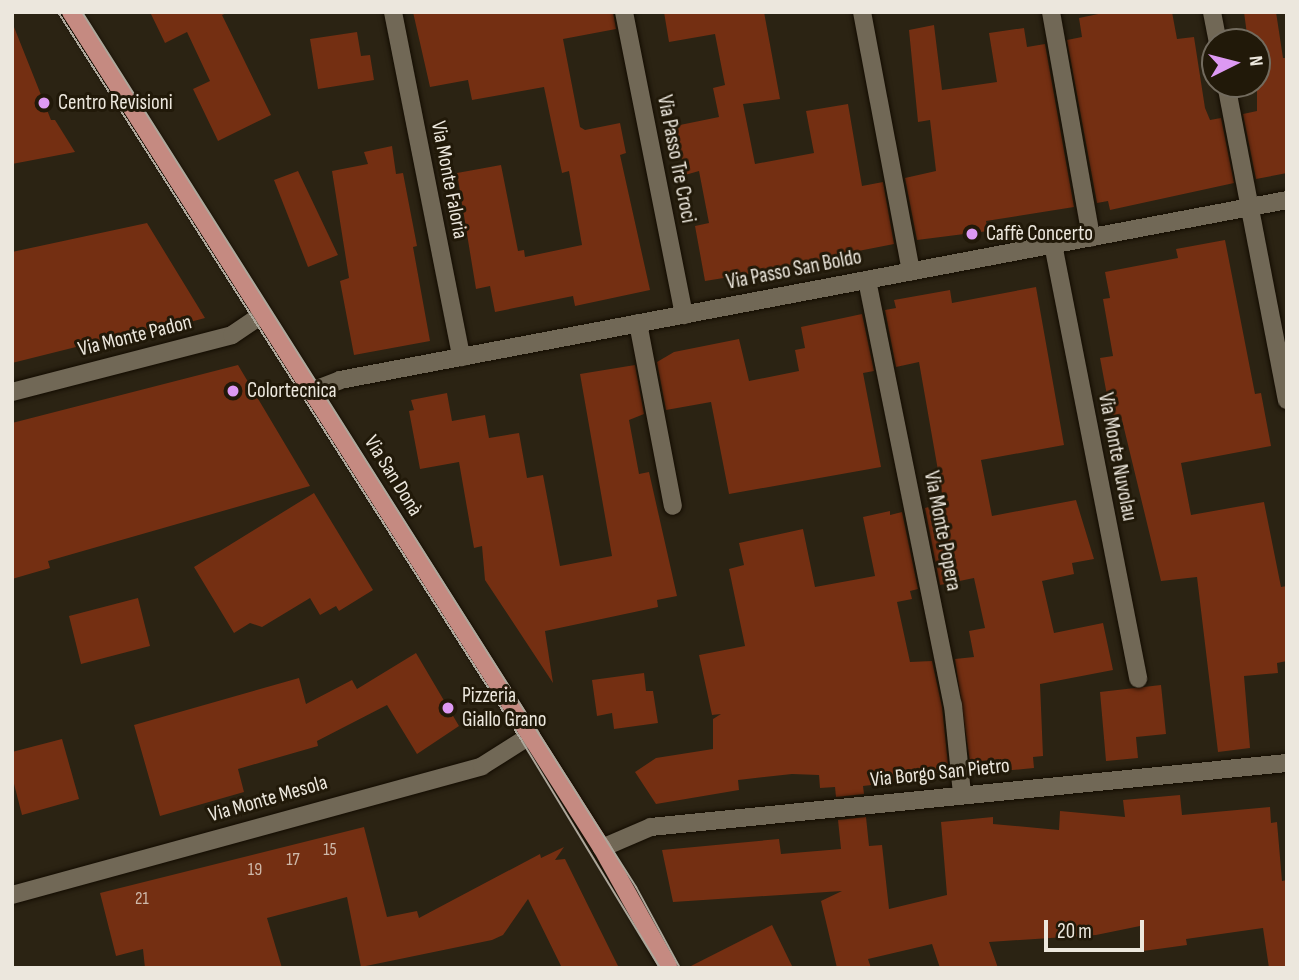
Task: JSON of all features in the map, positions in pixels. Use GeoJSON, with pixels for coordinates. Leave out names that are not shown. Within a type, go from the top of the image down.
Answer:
{"type":"FeatureCollection","features":[{"type":"Feature","properties":{"kind":"main road","name":"Via San Donà"},"geometry":{"type":"LineString","coordinates":[[71,12],[602,848],[669,968]]}},
{"type":"Feature","properties":{"kind":"street","name":"Via Monte Faloria"},"geometry":{"type":"LineString","coordinates":[[393,12],[461,357]]}},
{"type":"Feature","properties":{"kind":"street","name":"Via Passo Tre Croci"},"geometry":{"type":"LineString","coordinates":[[624,12],[684,314]]}},
{"type":"Feature","properties":{"kind":"street"},"geometry":{"type":"LineString","coordinates":[[862,12],[911,271]]}},
{"type":"Feature","properties":{"kind":"street"},"geometry":{"type":"LineString","coordinates":[[1051,12],[1091,237]]}},
{"type":"Feature","properties":{"kind":"street"},"geometry":{"type":"LineString","coordinates":[[1229,98],[1287,400]]}},
{"type":"Feature","properties":{"kind":"street","name":"Via Passo San Boldo"},"geometry":{"type":"LineString","coordinates":[[312,391],[340,380],[1287,200]]}},
{"type":"Feature","properties":{"kind":"street","name":"Via Monte Nuvolau"},"geometry":{"type":"LineString","coordinates":[[1053,244],[1138,679]]}},
{"type":"Feature","properties":{"kind":"street","name":"Via Monte Popera"},"geometry":{"type":"LineString","coordinates":[[867,280],[953,705],[962,793]]}},
{"type":"Feature","properties":{"kind":"street","name":"Via Monte Padon"},"geometry":{"type":"LineString","coordinates":[[12,392],[232,335],[263,314]]}},
{"type":"Feature","properties":{"kind":"street"},"geometry":{"type":"LineString","coordinates":[[638,323],[673,506]]}},
{"type":"Feature","properties":{"kind":"street","name":"Via Monte Mesola"},"geometry":{"type":"LineString","coordinates":[[12,895],[482,766],[530,735]]}},
{"type":"Feature","properties":{"kind":"street","name":"Via Borgo San Pietro"},"geometry":{"type":"LineString","coordinates":[[602,848],[652,827],[962,793],[1287,764]]}},
{"type":"Feature","properties":{"kind":"building"},"geometry":{"type":"Polygon","coordinates":[[[150,12],[229,12],[222,15],[271,115],[218,141],[193,89],[210,81],[187,32],[165,43],[150,12]]]}},
{"type":"Feature","properties":{"kind":"building"},"geometry":{"type":"Polygon","coordinates":[[[413,12],[613,12],[616,29],[563,39],[580,127],[585,130],[620,123],[626,153],[620,155],[650,290],[575,306],[573,296],[495,312],[490,286],[476,289],[457,173],[501,165],[518,251],[524,250],[525,257],[582,245],[569,171],[562,173],[544,87],[472,100],[468,80],[430,87],[413,12]]]}},
{"type":"Feature","properties":{"kind":"building"},"geometry":{"type":"Polygon","coordinates":[[[664,12],[764,12],[780,99],[743,104],[755,164],[814,153],[806,111],[848,104],[862,186],[883,182],[894,244],[848,253],[849,258],[705,281],[695,226],[709,223],[699,171],[685,175],[675,126],[719,117],[713,88],[725,85],[715,34],[669,42],[664,12]]]}},
{"type":"Feature","properties":{"kind":"building"},"geometry":{"type":"Polygon","coordinates":[[[1108,12],[1172,12],[1177,39],[1194,37],[1201,98],[1203,98],[1210,120],[1221,118],[1234,183],[1110,210],[1108,201],[1097,203],[1067,40],[1082,37],[1079,18],[1108,12]]]}},
{"type":"Feature","properties":{"kind":"building"},"geometry":{"type":"Polygon","coordinates":[[[1244,12],[1276,12],[1283,58],[1287,58],[1287,173],[1256,179],[1243,114],[1257,111],[1257,98],[1271,98],[1271,28],[1246,28],[1244,12]]]}},
{"type":"Feature","properties":{"kind":"building"},"geometry":{"type":"Polygon","coordinates":[[[934,25],[942,90],[997,82],[989,33],[1024,28],[1027,47],[1045,44],[1074,207],[986,221],[988,231],[917,240],[905,178],[936,171],[930,120],[918,122],[909,30],[934,25]]]}},
{"type":"Feature","properties":{"kind":"building"},"geometry":{"type":"Polygon","coordinates":[[[14,27],[51,120],[55,120],[75,152],[12,164],[14,27]]]}},
{"type":"Feature","properties":{"kind":"building"},"geometry":{"type":"Polygon","coordinates":[[[357,32],[361,56],[370,55],[374,80],[318,89],[310,39],[357,32]]]}},
{"type":"Feature","properties":{"kind":"building"},"geometry":{"type":"Polygon","coordinates":[[[392,146],[396,174],[403,173],[417,246],[413,247],[430,341],[354,355],[340,281],[349,278],[332,171],[368,164],[364,152],[392,146]]]}},
{"type":"Feature","properties":{"kind":"building"},"geometry":{"type":"Polygon","coordinates":[[[298,171],[338,255],[308,267],[274,180],[298,171]]]}},
{"type":"Feature","properties":{"kind":"building"},"geometry":{"type":"Polygon","coordinates":[[[147,223],[205,318],[86,350],[84,345],[12,363],[12,252],[147,223]]]}},
{"type":"Feature","properties":{"kind":"building"},"geometry":{"type":"Polygon","coordinates":[[[1225,240],[1255,394],[1261,393],[1271,446],[1181,463],[1191,515],[1264,502],[1281,587],[1287,586],[1287,661],[1277,663],[1278,673],[1244,676],[1250,748],[1218,752],[1197,577],[1161,581],[1122,420],[1112,422],[1100,358],[1113,356],[1103,299],[1110,298],[1105,272],[1178,258],[1176,249],[1225,240]]]}},
{"type":"Feature","properties":{"kind":"building"},"geometry":{"type":"Polygon","coordinates":[[[1036,287],[1064,445],[981,460],[992,516],[1076,500],[1094,559],[1072,563],[1074,574],[1042,581],[1054,633],[1103,623],[1113,670],[1040,684],[1043,756],[1033,757],[1034,768],[1001,771],[999,759],[970,762],[955,659],[974,657],[969,631],[985,628],[974,578],[940,585],[925,508],[941,504],[943,499],[919,362],[896,367],[885,310],[896,308],[894,300],[950,290],[952,303],[1036,287]]]}},
{"type":"Feature","properties":{"kind":"building"},"geometry":{"type":"Polygon","coordinates":[[[862,314],[874,371],[863,373],[881,467],[729,494],[711,402],[666,410],[657,362],[674,352],[739,339],[749,381],[799,371],[795,350],[805,348],[801,327],[862,314]]]}},
{"type":"Feature","properties":{"kind":"building"},"geometry":{"type":"Polygon","coordinates":[[[238,365],[310,486],[48,561],[50,568],[12,579],[12,423],[238,365]]]}},
{"type":"Feature","properties":{"kind":"building"},"geometry":{"type":"Polygon","coordinates":[[[635,365],[644,414],[629,420],[639,474],[649,472],[677,596],[657,600],[658,607],[545,631],[553,683],[485,580],[482,546],[474,548],[459,462],[420,469],[409,411],[414,410],[411,400],[447,393],[452,421],[485,415],[489,438],[519,433],[527,478],[543,475],[560,566],[612,556],[580,374],[635,365]]]}},
{"type":"Feature","properties":{"kind":"building"},"geometry":{"type":"Polygon","coordinates":[[[314,493],[373,590],[339,611],[336,606],[320,615],[310,598],[262,627],[250,623],[234,633],[194,567],[314,493]]]}},
{"type":"Feature","properties":{"kind":"building"},"geometry":{"type":"Polygon","coordinates":[[[890,511],[890,515],[902,512],[918,589],[910,591],[912,599],[897,602],[910,662],[932,661],[942,707],[948,764],[937,765],[938,777],[863,786],[864,794],[836,797],[835,787],[820,788],[819,775],[792,774],[738,780],[739,790],[656,804],[635,772],[656,758],[713,749],[713,719],[721,714],[712,715],[699,655],[745,646],[729,569],[744,565],[739,543],[803,529],[815,587],[875,576],[863,517],[890,511]]]}},
{"type":"Feature","properties":{"kind":"building"},"geometry":{"type":"Polygon","coordinates":[[[138,598],[150,646],[81,664],[69,616],[138,598]]]}},
{"type":"Feature","properties":{"kind":"building"},"geometry":{"type":"Polygon","coordinates":[[[416,653],[459,726],[417,754],[387,705],[317,741],[318,746],[238,769],[244,792],[160,816],[134,725],[299,678],[306,704],[352,680],[357,689],[416,653]]]}},
{"type":"Feature","properties":{"kind":"building"},"geometry":{"type":"Polygon","coordinates":[[[644,673],[646,691],[653,691],[658,723],[614,729],[612,713],[597,716],[592,680],[644,673]]]}},
{"type":"Feature","properties":{"kind":"building"},"geometry":{"type":"Polygon","coordinates":[[[1161,685],[1166,734],[1136,737],[1138,758],[1106,761],[1100,692],[1161,685]]]}},
{"type":"Feature","properties":{"kind":"building"},"geometry":{"type":"Polygon","coordinates":[[[62,739],[79,799],[22,815],[12,776],[12,752],[62,739]]]}},
{"type":"Feature","properties":{"kind":"building"},"geometry":{"type":"Polygon","coordinates":[[[1180,795],[1182,815],[1270,807],[1271,823],[1277,822],[1282,881],[1287,880],[1287,968],[1269,968],[1263,928],[1186,939],[1187,945],[1143,951],[1140,926],[1096,935],[989,942],[998,968],[940,968],[932,944],[868,959],[871,968],[837,968],[821,901],[842,891],[673,902],[662,850],[779,839],[781,854],[841,849],[838,820],[866,817],[869,846],[882,845],[889,909],[947,895],[941,822],[993,817],[993,824],[1059,830],[1060,811],[1125,817],[1123,800],[1180,795]]]}},
{"type":"Feature","properties":{"kind":"building"},"geometry":{"type":"Polygon","coordinates":[[[364,827],[387,917],[417,911],[419,918],[540,854],[541,858],[564,847],[555,860],[565,859],[619,968],[562,968],[528,899],[503,935],[492,940],[361,967],[347,897],[267,918],[282,968],[145,968],[143,949],[116,956],[100,893],[364,827]]]}},
{"type":"Feature","properties":{"kind":"building"},"geometry":{"type":"Polygon","coordinates":[[[772,925],[793,968],[687,968],[772,925]]]}},
{"type":"Feature","properties":{"kind":"tram line"},"geometry":{"type":"LineString","coordinates":[[58,12],[522,741],[660,968]]}},
{"type":"Feature","properties":{"kind":"tram line"},"geometry":{"type":"LineString","coordinates":[[82,12],[636,887],[680,968]]}},
{"type":"Feature","properties":{"kind":"place","name":"Centro Revisioni"},"geometry":{"type":"Point","coordinates":[44,103]}},
{"type":"Feature","properties":{"kind":"place","name":"Caffè Concerto"},"geometry":{"type":"Point","coordinates":[972,234]}},
{"type":"Feature","properties":{"kind":"place","name":"Colortecnica"},"geometry":{"type":"Point","coordinates":[233,391]}},
{"type":"Feature","properties":{"kind":"place","name":"Pizzeria Giallo Grano"},"geometry":{"type":"Point","coordinates":[448,708]}}]}
